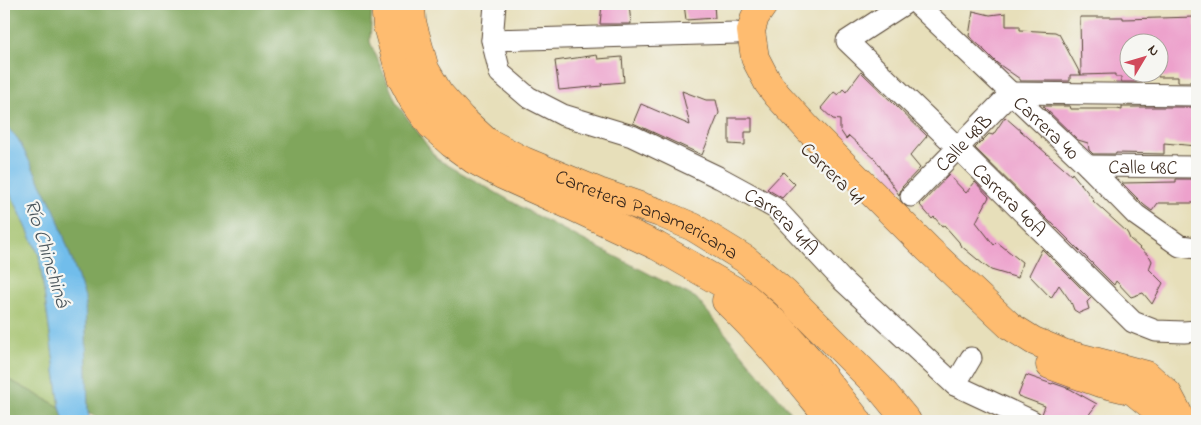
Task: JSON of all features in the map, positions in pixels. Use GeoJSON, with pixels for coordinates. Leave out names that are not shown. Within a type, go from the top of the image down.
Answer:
{"type":"FeatureCollection","features":[{"type":"Feature","properties":{"kind":"main road","name":"Carretera Panamericana"},"geometry":{"type":"LineString","coordinates":[[385,4],[387,26],[401,77],[426,119],[452,144],[474,160],[502,176],[657,246],[746,297],[781,328],[813,364],[858,421]]}},
{"type":"Feature","properties":{"kind":"main road","name":"Carretera Panamericana"},"geometry":{"type":"LineString","coordinates":[[412,4],[412,22],[425,69],[439,93],[462,119],[486,141],[524,161],[599,192],[660,213],[693,227],[745,259],[785,293],[879,387],[907,421]]}},
{"type":"Feature","properties":{"kind":"main road"},"geometry":{"type":"LineString","coordinates":[[744,4],[737,23],[745,39],[764,4]]}},
{"type":"Feature","properties":{"kind":"main road","name":"Carrera 41"},"geometry":{"type":"LineString","coordinates":[[745,39],[746,70],[748,76],[758,93],[784,124],[996,331],[1046,363],[1100,383],[1133,391],[1152,407],[1160,421]]}},
{"type":"Feature","properties":{"kind":"main road","name":"Carrera 41"},"geometry":{"type":"LineString","coordinates":[[745,39],[768,83],[809,130],[928,249],[1010,326],[1034,341],[1063,353],[1147,375],[1168,394],[1180,421]]}},
{"type":"Feature","properties":{"kind":"main road"},"geometry":{"type":"LineString","coordinates":[[686,262],[739,313],[832,421]]}},
{"type":"Feature","properties":{"kind":"main road"},"geometry":{"type":"LineString","coordinates":[[879,387],[914,421]]}},
{"type":"Feature","properties":{"kind":"street"},"geometry":{"type":"LineString","coordinates":[[495,4],[492,40],[745,39]]}},
{"type":"Feature","properties":{"kind":"street","name":"Carrera 40A"},"geometry":{"type":"LineString","coordinates":[[904,4],[847,41],[1133,322],[1156,331],[1191,332]]}},
{"type":"Feature","properties":{"kind":"street","name":"Carrera 40"},"geometry":{"type":"LineString","coordinates":[[917,4],[1088,166],[1136,215],[1189,247]]}},
{"type":"Feature","properties":{"kind":"street","name":"Carrera 41A"},"geometry":{"type":"LineString","coordinates":[[492,40],[500,74],[528,97],[562,115],[632,136],[720,178],[776,208],[841,279],[955,385],[1032,421]]}},
{"type":"Feature","properties":{"kind":"street"},"geometry":{"type":"LineString","coordinates":[[1011,93],[1197,95]]}},
{"type":"Feature","properties":{"kind":"street","name":"Calle 48B"},"geometry":{"type":"LineString","coordinates":[[911,196],[1011,93]]}},
{"type":"Feature","properties":{"kind":"street","name":"Calle 48C"},"geometry":{"type":"LineString","coordinates":[[1088,166],[1197,167]]}},
{"type":"Feature","properties":{"kind":"street"},"geometry":{"type":"LineString","coordinates":[[955,385],[971,358]]}},
{"type":"Feature","properties":{"kind":"green space"},"geometry":{"type":"Polygon","coordinates":[[[4,4],[372,4],[370,42],[397,104],[437,159],[537,216],[696,298],[798,421],[103,421],[88,413],[85,298],[55,211],[18,139],[4,124],[4,4]]]}},
{"type":"Feature","properties":{"kind":"green space"},"geometry":{"type":"Polygon","coordinates":[[[4,184],[15,202],[39,255],[60,407],[4,377],[4,184]]]}},
{"type":"Feature","properties":{"kind":"green space"},"geometry":{"type":"Polygon","coordinates":[[[4,377],[60,407],[64,421],[4,421],[4,377]]]}},
{"type":"Feature","properties":{"kind":"water","name":"Río Chinchiná"},"geometry":{"type":"Polygon","coordinates":[[[4,124],[18,139],[55,211],[85,298],[88,413],[91,421],[64,421],[60,407],[39,255],[15,202],[4,184],[4,124]]]}},
{"type":"Feature","properties":{"kind":"building"},"geometry":{"type":"Polygon","coordinates":[[[602,4],[629,4],[631,24],[600,24],[602,4]]]}},
{"type":"Feature","properties":{"kind":"building"},"geometry":{"type":"Polygon","coordinates":[[[684,4],[714,4],[715,18],[686,20],[684,4]]]}},
{"type":"Feature","properties":{"kind":"building"},"geometry":{"type":"Polygon","coordinates":[[[973,11],[990,15],[1006,13],[1006,26],[1020,26],[1020,30],[1055,32],[1059,34],[1081,75],[1070,75],[1070,81],[1020,81],[1020,79],[997,63],[969,36],[973,11]]]}},
{"type":"Feature","properties":{"kind":"building"},"geometry":{"type":"Polygon","coordinates":[[[1080,17],[1123,17],[1123,19],[1195,17],[1195,82],[1178,82],[1178,77],[1168,77],[1168,32],[1118,32],[1118,77],[1115,77],[1115,74],[1081,75],[1080,17]]]}},
{"type":"Feature","properties":{"kind":"building"},"geometry":{"type":"Polygon","coordinates":[[[597,55],[598,59],[622,57],[624,82],[559,90],[555,61],[597,55]]]}},
{"type":"Feature","properties":{"kind":"building"},"geometry":{"type":"Polygon","coordinates":[[[861,72],[927,136],[910,156],[920,168],[902,187],[899,195],[875,159],[849,136],[846,139],[840,130],[840,120],[833,119],[821,108],[834,92],[838,95],[843,89],[846,92],[861,72]]]}},
{"type":"Feature","properties":{"kind":"building"},"geometry":{"type":"Polygon","coordinates":[[[682,91],[706,100],[716,100],[719,113],[702,155],[633,123],[641,104],[690,125],[682,91]]]}},
{"type":"Feature","properties":{"kind":"building"},"geometry":{"type":"Polygon","coordinates":[[[1043,106],[1070,106],[1071,109],[1122,110],[1122,107],[1197,107],[1197,146],[1164,143],[1164,154],[1093,154],[1089,150],[1088,143],[1078,140],[1043,106]]]}},
{"type":"Feature","properties":{"kind":"building"},"geometry":{"type":"Polygon","coordinates":[[[1005,117],[1071,175],[1072,173],[1093,201],[1126,231],[1130,239],[1150,257],[1152,261],[1149,269],[1163,283],[1152,304],[1143,293],[1131,297],[1116,281],[1114,285],[975,148],[989,134],[993,135],[1005,117]]]}},
{"type":"Feature","properties":{"kind":"building"},"geometry":{"type":"Polygon","coordinates":[[[729,118],[752,118],[752,132],[745,132],[745,145],[729,144],[729,118]]]}},
{"type":"Feature","properties":{"kind":"building"},"geometry":{"type":"Polygon","coordinates":[[[783,172],[795,184],[782,198],[767,189],[783,172]]]}},
{"type":"Feature","properties":{"kind":"building"},"geometry":{"type":"Polygon","coordinates":[[[949,175],[966,193],[975,182],[989,197],[976,222],[994,245],[997,242],[1022,262],[1018,278],[991,270],[960,245],[944,225],[942,226],[934,217],[932,219],[920,205],[949,175]]]}},
{"type":"Feature","properties":{"kind":"building"},"geometry":{"type":"Polygon","coordinates":[[[1176,179],[1197,179],[1197,203],[1158,203],[1152,211],[1122,183],[1176,182],[1176,179]]]}},
{"type":"Feature","properties":{"kind":"building"},"geometry":{"type":"Polygon","coordinates":[[[1042,249],[1091,298],[1087,302],[1089,309],[1079,313],[1074,310],[1071,302],[1059,285],[1051,298],[1029,275],[1042,249]]]}},
{"type":"Feature","properties":{"kind":"building"},"geometry":{"type":"Polygon","coordinates":[[[1026,375],[1070,389],[1097,404],[1084,421],[1054,421],[1044,418],[1042,414],[1045,406],[1018,396],[1026,375]]]}}]}
